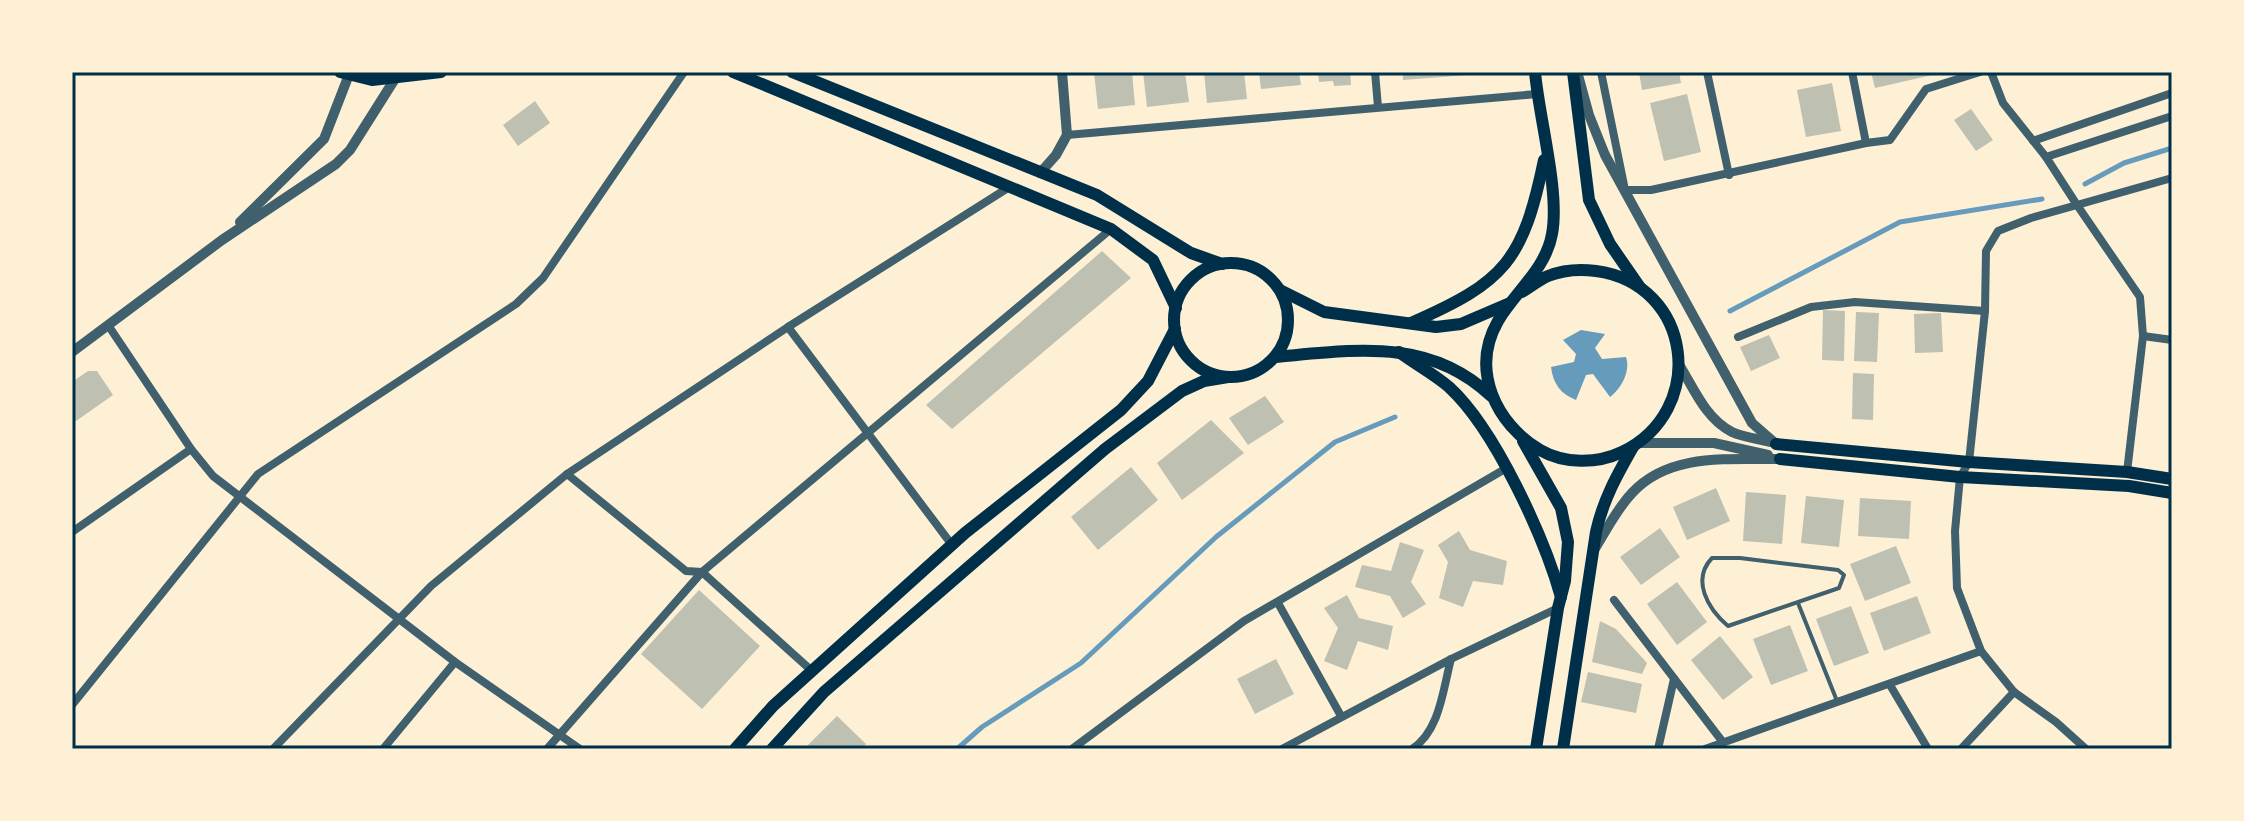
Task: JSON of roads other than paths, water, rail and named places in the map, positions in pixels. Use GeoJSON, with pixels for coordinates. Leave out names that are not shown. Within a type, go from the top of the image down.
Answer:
{"type":"FeatureCollection","features":[{"type":"Feature","properties":{"kind":"main road"},"geometry":{"type":"LineString","coordinates":[[347,72],[372,80],[398,74],[441,72]]}},
{"type":"Feature","properties":{"kind":"main road"},"geometry":{"type":"LineString","coordinates":[[733,72],[1111,229],[1153,260],[1176,308]]}},
{"type":"Feature","properties":{"kind":"main road"},"geometry":{"type":"LineString","coordinates":[[792,72],[1097,195],[1191,253],[1222,264]]}},
{"type":"Feature","properties":{"kind":"main road"},"geometry":{"type":"LineString","coordinates":[[1522,292],[1540,264],[1553,234],[1552,195],[1535,72]]}},
{"type":"Feature","properties":{"kind":"main road"},"geometry":{"type":"LineString","coordinates":[[1563,749],[1601,509],[1637,445],[1661,422],[1675,396],[1680,366],[1675,336],[1662,309],[1641,288],[1610,244],[1589,200],[1575,72]]}},
{"type":"Feature","properties":{"kind":"main road"},"geometry":{"type":"LineString","coordinates":[[1408,324],[1485,286],[1505,264],[1533,212],[1546,153]]}},
{"type":"Feature","properties":{"kind":"main road"},"geometry":{"type":"LineString","coordinates":[[772,749],[824,692],[1105,449],[1182,391],[1204,381],[1248,375],[1275,357],[1287,335],[1289,316],[1284,297],[1273,280],[1257,269],[1240,263],[1222,264],[1204,270],[1190,281],[1179,296],[1176,308],[1175,329],[1181,348],[1193,363],[1209,373],[1228,377]]}},
{"type":"Feature","properties":{"kind":"main road"},"geometry":{"type":"LineString","coordinates":[[1536,749],[1568,561],[1565,522],[1554,494],[1521,438],[1504,420],[1493,397],[1487,373],[1489,348],[1496,324],[1510,303],[1522,292],[1550,276],[1581,269],[1612,274],[1641,288]]}},
{"type":"Feature","properties":{"kind":"main road"},"geometry":{"type":"LineString","coordinates":[[1279,289],[1324,312],[1436,327],[1461,324],[1510,303]]}},
{"type":"Feature","properties":{"kind":"main road"},"geometry":{"type":"LineString","coordinates":[[735,749],[773,706],[952,545],[1121,410],[1148,381],[1175,329]]}},
{"type":"Feature","properties":{"kind":"main road"},"geometry":{"type":"LineString","coordinates":[[1275,357],[1347,351],[1399,352],[1455,368],[1493,397]]}},
{"type":"Feature","properties":{"kind":"main road"},"geometry":{"type":"LineString","coordinates":[[1399,352],[1449,387],[1473,414],[1542,539],[1560,604]]}},
{"type":"Feature","properties":{"kind":"main road"},"geometry":{"type":"LineString","coordinates":[[1521,438],[1548,455],[1579,461],[1611,457],[1637,445]]}},
{"type":"Feature","properties":{"kind":"main road"},"geometry":{"type":"LineString","coordinates":[[1776,444],[1969,462],[2127,472],[2172,479]]}},
{"type":"Feature","properties":{"kind":"main road"},"geometry":{"type":"LineString","coordinates":[[1780,459],[1960,477],[2129,486],[2172,493]]}},
{"type":"Feature","properties":{"kind":"street"},"geometry":{"type":"LineString","coordinates":[[222,240],[324,139],[347,72]]}},
{"type":"Feature","properties":{"kind":"street"},"geometry":{"type":"LineString","coordinates":[[72,705],[258,474],[516,304],[543,278],[684,72]]}},
{"type":"Feature","properties":{"kind":"street"},"geometry":{"type":"LineString","coordinates":[[1040,173],[1056,155],[1067,135],[1062,72]]}},
{"type":"Feature","properties":{"kind":"street"},"geometry":{"type":"LineString","coordinates":[[1375,72],[1378,107]]}},
{"type":"Feature","properties":{"kind":"street"},"geometry":{"type":"LineString","coordinates":[[1575,72],[1596,135],[1625,190],[1752,423],[1776,444]]}},
{"type":"Feature","properties":{"kind":"street"},"geometry":{"type":"LineString","coordinates":[[1601,72],[1625,190]]}},
{"type":"Feature","properties":{"kind":"street"},"geometry":{"type":"LineString","coordinates":[[1707,72],[1729,175]]}},
{"type":"Feature","properties":{"kind":"street"},"geometry":{"type":"LineString","coordinates":[[1852,72],[1866,143]]}},
{"type":"Feature","properties":{"kind":"street"},"geometry":{"type":"LineString","coordinates":[[1625,190],[1651,190],[1890,140],[1926,89],[1980,72]]}},
{"type":"Feature","properties":{"kind":"street"},"geometry":{"type":"LineString","coordinates":[[1991,72],[2003,103],[2046,157],[2140,297],[2143,336],[2127,472]]}},
{"type":"Feature","properties":{"kind":"street"},"geometry":{"type":"LineString","coordinates":[[72,352],[222,240],[336,164],[350,150],[398,74]]}},
{"type":"Feature","properties":{"kind":"street"},"geometry":{"type":"LineString","coordinates":[[2033,141],[2172,93]]}},
{"type":"Feature","properties":{"kind":"street"},"geometry":{"type":"LineString","coordinates":[[1067,135],[1537,94]]}},
{"type":"Feature","properties":{"kind":"street"},"geometry":{"type":"LineString","coordinates":[[2046,157],[2172,116]]}},
{"type":"Feature","properties":{"kind":"street"},"geometry":{"type":"LineString","coordinates":[[2086,749],[2056,722],[2014,692],[1981,651],[1957,588],[1955,531],[1960,477],[1969,462],[1985,311],[1986,251],[1998,231],[2031,218],[2172,178]]}},
{"type":"Feature","properties":{"kind":"street"},"geometry":{"type":"LineString","coordinates":[[273,749],[431,586],[567,474],[788,327],[1012,186]]}},
{"type":"Feature","properties":{"kind":"street"},"geometry":{"type":"LineString","coordinates":[[547,749],[702,572],[1111,229]]}},
{"type":"Feature","properties":{"kind":"street"},"geometry":{"type":"LineString","coordinates":[[1738,337],[1811,307],[1855,302],[1985,311]]}},
{"type":"Feature","properties":{"kind":"street"},"geometry":{"type":"LineString","coordinates":[[108,325],[191,449],[213,476],[397,619],[580,749]]}},
{"type":"Feature","properties":{"kind":"street"},"geometry":{"type":"LineString","coordinates":[[788,327],[952,545]]}},
{"type":"Feature","properties":{"kind":"street"},"geometry":{"type":"LineString","coordinates":[[2143,336],[2172,340]]}},
{"type":"Feature","properties":{"kind":"street"},"geometry":{"type":"LineString","coordinates":[[1680,366],[1706,409],[1717,420],[1732,432],[1776,444]]}},
{"type":"Feature","properties":{"kind":"street"},"geometry":{"type":"LineString","coordinates":[[1637,445],[1714,443],[1780,459]]}},
{"type":"Feature","properties":{"kind":"street"},"geometry":{"type":"LineString","coordinates":[[72,532],[191,449]]}},
{"type":"Feature","properties":{"kind":"street"},"geometry":{"type":"LineString","coordinates":[[1592,554],[1633,492],[1663,471],[1693,461],[1780,459]]}},
{"type":"Feature","properties":{"kind":"street"},"geometry":{"type":"LineString","coordinates":[[1072,749],[1244,621],[1505,469]]}},
{"type":"Feature","properties":{"kind":"street"},"geometry":{"type":"LineString","coordinates":[[567,474],[686,571],[702,572],[812,671]]}},
{"type":"Feature","properties":{"kind":"street"},"geometry":{"type":"LineString","coordinates":[[1614,600],[1722,741]]}},
{"type":"Feature","properties":{"kind":"street"},"geometry":{"type":"LineString","coordinates":[[1278,603],[1341,716]]}},
{"type":"Feature","properties":{"kind":"street"},"geometry":{"type":"LineString","coordinates":[[1282,749],[1560,604]]}},
{"type":"Feature","properties":{"kind":"street"},"geometry":{"type":"LineString","coordinates":[[1705,749],[1981,651]]}},
{"type":"Feature","properties":{"kind":"street"},"geometry":{"type":"LineString","coordinates":[[1412,749],[1422,742],[1435,722],[1451,659]]}},
{"type":"Feature","properties":{"kind":"street"},"geometry":{"type":"LineString","coordinates":[[383,749],[455,662]]}},
{"type":"Feature","properties":{"kind":"street"},"geometry":{"type":"LineString","coordinates":[[1658,749],[1674,679]]}},
{"type":"Feature","properties":{"kind":"street"},"geometry":{"type":"LineString","coordinates":[[1890,685],[1928,749]]}},
{"type":"Feature","properties":{"kind":"street"},"geometry":{"type":"LineString","coordinates":[[1961,749],[2014,692]]}},
{"type":"Feature","properties":{"kind":"lane"},"geometry":{"type":"LineString","coordinates":[[1712,558],[1740,558],[1838,570],[1844,575],[1839,588],[1798,603],[1728,626],[1707,598],[1700,581],[1704,566],[1712,558]]}},
{"type":"Feature","properties":{"kind":"lane"},"geometry":{"type":"LineString","coordinates":[[1798,603],[1838,704]]}},
{"type":"Feature","properties":{"kind":"water"},"geometry":{"type":"Polygon","coordinates":[[[1581,330],[1605,334],[1595,348],[1602,359],[1626,357],[1624,379],[1610,397],[1593,374],[1586,375],[1576,400],[1566,395],[1556,383],[1551,367],[1574,362],[1576,354],[1563,340],[1581,330]]]}},
{"type":"Feature","properties":{"kind":"waterway"},"geometry":{"type":"LineString","coordinates":[[2085,184],[2124,163],[2172,148]]}},
{"type":"Feature","properties":{"kind":"waterway"},"geometry":{"type":"LineString","coordinates":[[1730,311],[1900,222],[2042,199]]}},
{"type":"Feature","properties":{"kind":"waterway"},"geometry":{"type":"LineString","coordinates":[[957,749],[982,727],[1081,663],[1216,537],[1335,442],[1395,417]]}}]}
